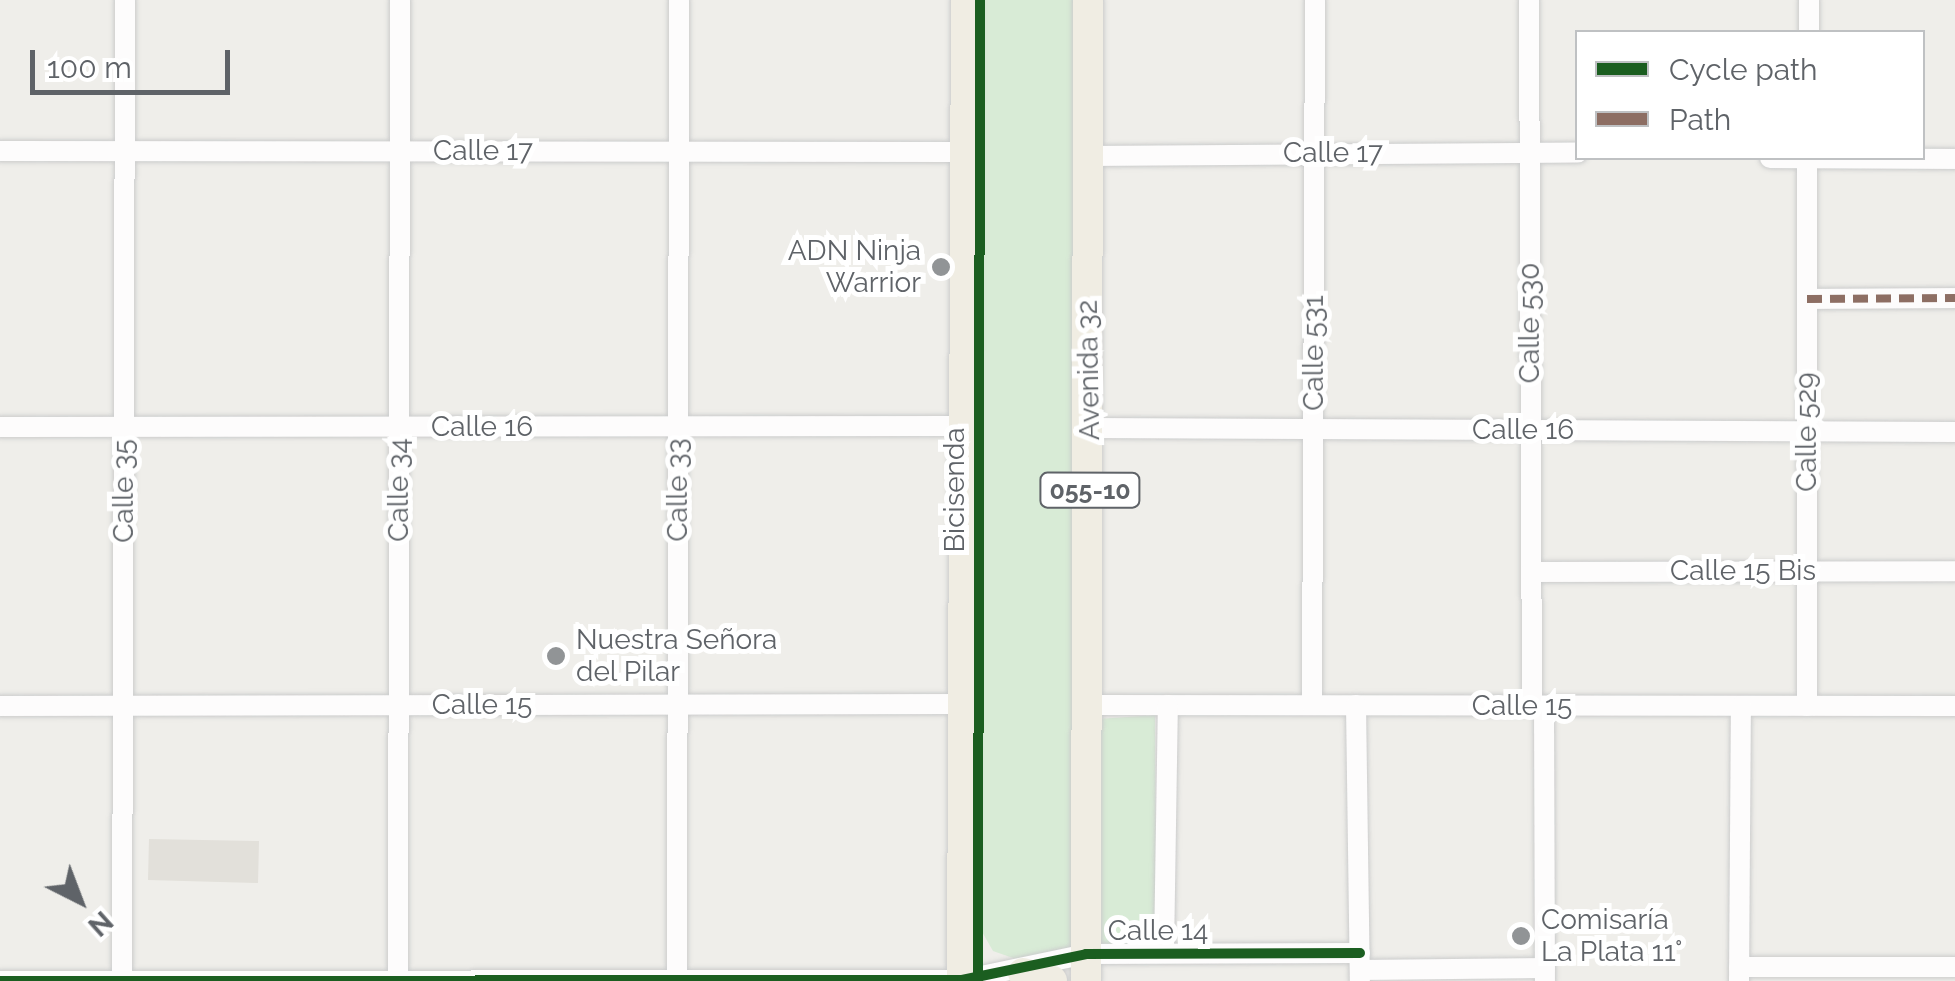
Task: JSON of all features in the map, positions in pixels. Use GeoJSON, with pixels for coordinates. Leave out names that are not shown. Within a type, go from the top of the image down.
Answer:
{"type":"FeatureCollection","features":[{"type":"Feature","properties":{"kind":"highway"},"geometry":{"type":"LineString","coordinates":[[962,981],[966,0]]}},
{"type":"Feature","properties":{"kind":"highway","name":"Avenida 32"},"geometry":{"type":"LineString","coordinates":[[1086,967],[1088,0]]}},
{"type":"Feature","properties":{"kind":"street","name":"Calle 35"},"geometry":{"type":"LineString","coordinates":[[122,981],[125,0]]}},
{"type":"Feature","properties":{"kind":"street","name":"Calle 34"},"geometry":{"type":"LineString","coordinates":[[398,980],[400,0]]}},
{"type":"Feature","properties":{"kind":"street","name":"Calle 33"},"geometry":{"type":"LineString","coordinates":[[677,980],[679,0]]}},
{"type":"Feature","properties":{"kind":"street","name":"Calle 531"},"geometry":{"type":"LineString","coordinates":[[1312,705],[1315,0]]}},
{"type":"Feature","properties":{"kind":"street","name":"Calle 530"},"geometry":{"type":"LineString","coordinates":[[1528,0],[1531,572],[1545,975]]}},
{"type":"Feature","properties":{"kind":"street"},"geometry":{"type":"LineString","coordinates":[[1808,30],[1809,0]]}},
{"type":"Feature","properties":{"kind":"street","name":"Calle 17"},"geometry":{"type":"LineString","coordinates":[[0,151],[966,152]]}},
{"type":"Feature","properties":{"kind":"street","name":"Calle 17"},"geometry":{"type":"LineString","coordinates":[[1088,156],[1575,153]]}},
{"type":"Feature","properties":{"kind":"street"},"geometry":{"type":"LineString","coordinates":[[1925,159],[1955,159]]}},
{"type":"Feature","properties":{"kind":"street","name":"Calle 529"},"geometry":{"type":"LineString","coordinates":[[1807,160],[1807,706]]}},
{"type":"Feature","properties":{"kind":"street"},"geometry":{"type":"LineString","coordinates":[[1807,299],[1955,298]]}},
{"type":"Feature","properties":{"kind":"street","name":"Calle 16"},"geometry":{"type":"LineString","coordinates":[[0,427],[964,426]]}},
{"type":"Feature","properties":{"kind":"street","name":"Calle 16"},"geometry":{"type":"LineString","coordinates":[[1090,428],[1955,432]]}},
{"type":"Feature","properties":{"kind":"street","name":"Calle 15 Bis"},"geometry":{"type":"LineString","coordinates":[[1531,572],[1955,572]]}},
{"type":"Feature","properties":{"kind":"street","name":"Calle 15"},"geometry":{"type":"LineString","coordinates":[[0,706],[964,704]]}},
{"type":"Feature","properties":{"kind":"street","name":"Calle 15"},"geometry":{"type":"LineString","coordinates":[[1089,705],[1955,706]]}},
{"type":"Feature","properties":{"kind":"street"},"geometry":{"type":"LineString","coordinates":[[1164,952],[1168,705]]}},
{"type":"Feature","properties":{"kind":"street"},"geometry":{"type":"LineString","coordinates":[[1356,705],[1360,968]]}},
{"type":"Feature","properties":{"kind":"street"},"geometry":{"type":"LineString","coordinates":[[1741,706],[1739,974],[1955,967]]}},
{"type":"Feature","properties":{"kind":"street","name":"Calle 14"},"geometry":{"type":"LineString","coordinates":[[0,981],[962,981],[1038,977],[1164,952],[1360,968],[1545,975]]}},
{"type":"Feature","properties":{"kind":"shaded area"},"geometry":{"type":"Polygon","coordinates":[[[149,839],[259,841],[258,883],[148,880],[149,839]]]}},
{"type":"Feature","properties":{"kind":"green space"},"geometry":{"type":"Polygon","coordinates":[[[977,0],[1080,0],[1082,947],[1024,962],[993,951],[977,923],[977,0]]]}},
{"type":"Feature","properties":{"kind":"green space"},"geometry":{"type":"Polygon","coordinates":[[[1155,715],[1156,942],[1098,946],[1098,719],[1155,715]]]}},
{"type":"Feature","properties":{"kind":"marked path"},"geometry":{"type":"LineString","coordinates":[[1807,299],[1955,298]]}},
{"type":"Feature","properties":{"kind":"cycle path","name":"Bicisenda"},"geometry":{"type":"LineString","coordinates":[[978,981],[980,0]]}},
{"type":"Feature","properties":{"kind":"cycle path"},"geometry":{"type":"LineString","coordinates":[[0,981],[962,980],[1086,954],[1360,953]]}},
{"type":"Feature","properties":{"kind":"place","name":"ADN Ninja Warrior"},"geometry":{"type":"Point","coordinates":[941,267]}},
{"type":"Feature","properties":{"kind":"place","name":"Nuestra Señora del Pilar"},"geometry":{"type":"Point","coordinates":[556,656]}},
{"type":"Feature","properties":{"kind":"place","name":"Comisaría La Plata 11°"},"geometry":{"type":"Point","coordinates":[1521,936]}}]}
